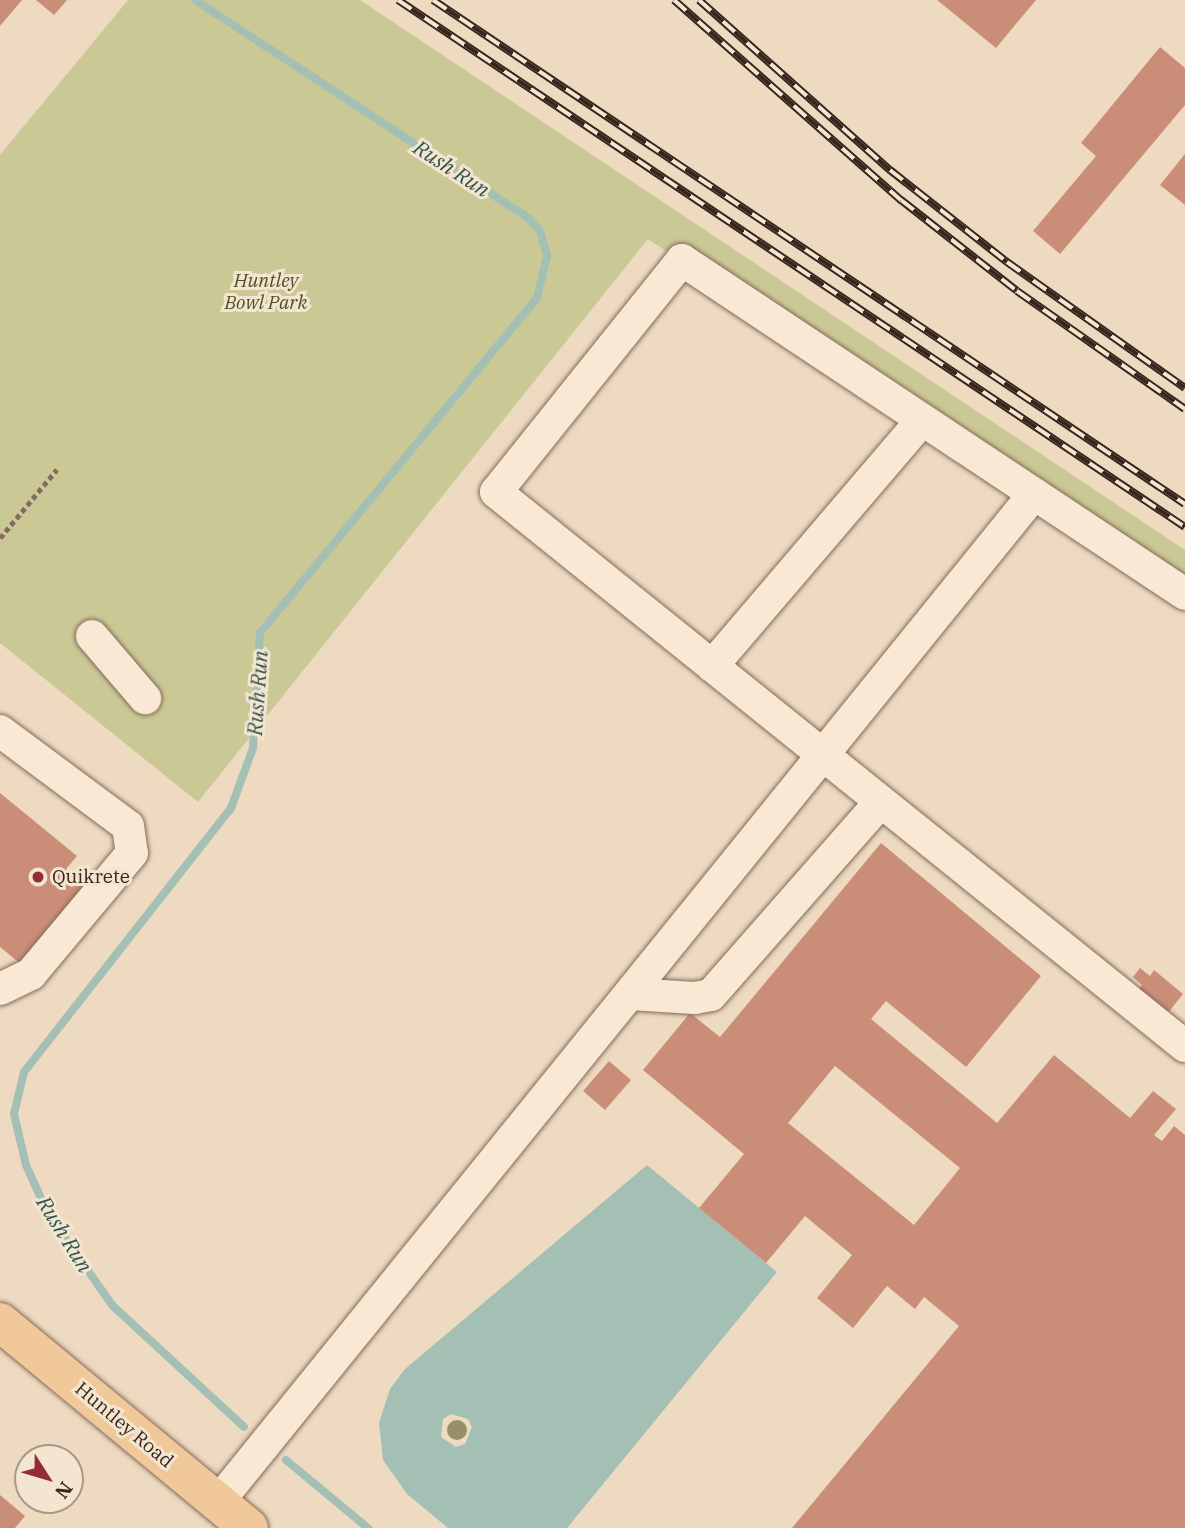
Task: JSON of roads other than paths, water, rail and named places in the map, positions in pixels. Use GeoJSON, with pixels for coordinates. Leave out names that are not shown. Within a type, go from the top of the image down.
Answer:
{"type":"FeatureCollection","features":[{"type":"Feature","properties":{"kind":"main road","name":"Huntley Road"},"geometry":{"type":"LineString","coordinates":[[5,1336],[249,1528]]}},
{"type":"Feature","properties":{"kind":"lane"},"geometry":{"type":"LineString","coordinates":[[1185,594],[682,260],[496,492],[1185,1046]]}},
{"type":"Feature","properties":{"kind":"lane"},"geometry":{"type":"LineString","coordinates":[[712,666],[922,420]]}},
{"type":"Feature","properties":{"kind":"lane"},"geometry":{"type":"LineString","coordinates":[[218,1502],[1034,494]]}},
{"type":"Feature","properties":{"kind":"lane"},"geometry":{"type":"LineString","coordinates":[[92,636],[145,698]]}},
{"type":"Feature","properties":{"kind":"lane"},"geometry":{"type":"LineString","coordinates":[[0,731],[128,825],[132,853],[31,974],[0,989]]}},
{"type":"Feature","properties":{"kind":"lane"},"geometry":{"type":"LineString","coordinates":[[630,994],[695,998],[711,995],[878,805]]}},
{"type":"Feature","properties":{"kind":"waterway","name":"Rush Run"},"geometry":{"type":"LineString","coordinates":[[195,0],[528,218],[540,231],[547,256],[537,298],[260,633],[253,748],[231,808],[24,1072],[14,1114],[26,1165],[48,1214],[113,1306],[244,1427]]}},
{"type":"Feature","properties":{"kind":"waterway","name":"Rush Run"},"geometry":{"type":"LineString","coordinates":[[286,1460],[368,1528]]}},
{"type":"Feature","properties":{"kind":"railway"},"geometry":{"type":"LineString","coordinates":[[398,0],[1185,527]]}},
{"type":"Feature","properties":{"kind":"railway"},"geometry":{"type":"LineString","coordinates":[[433,0],[1185,504]]}},
{"type":"Feature","properties":{"kind":"railway"},"geometry":{"type":"LineString","coordinates":[[674,0],[901,200],[1017,291],[1185,409]]}},
{"type":"Feature","properties":{"kind":"railway"},"geometry":{"type":"LineString","coordinates":[[699,0],[890,170],[1007,262],[1185,388]]}},
{"type":"Feature","properties":{"kind":"place","name":"Quikrete"},"geometry":{"type":"Point","coordinates":[38,877]}},
{"type":"Feature","properties":{"kind":"park label","name":"Huntley Bowl Park"},"geometry":{"type":"Point","coordinates":[266,292]}}]}
